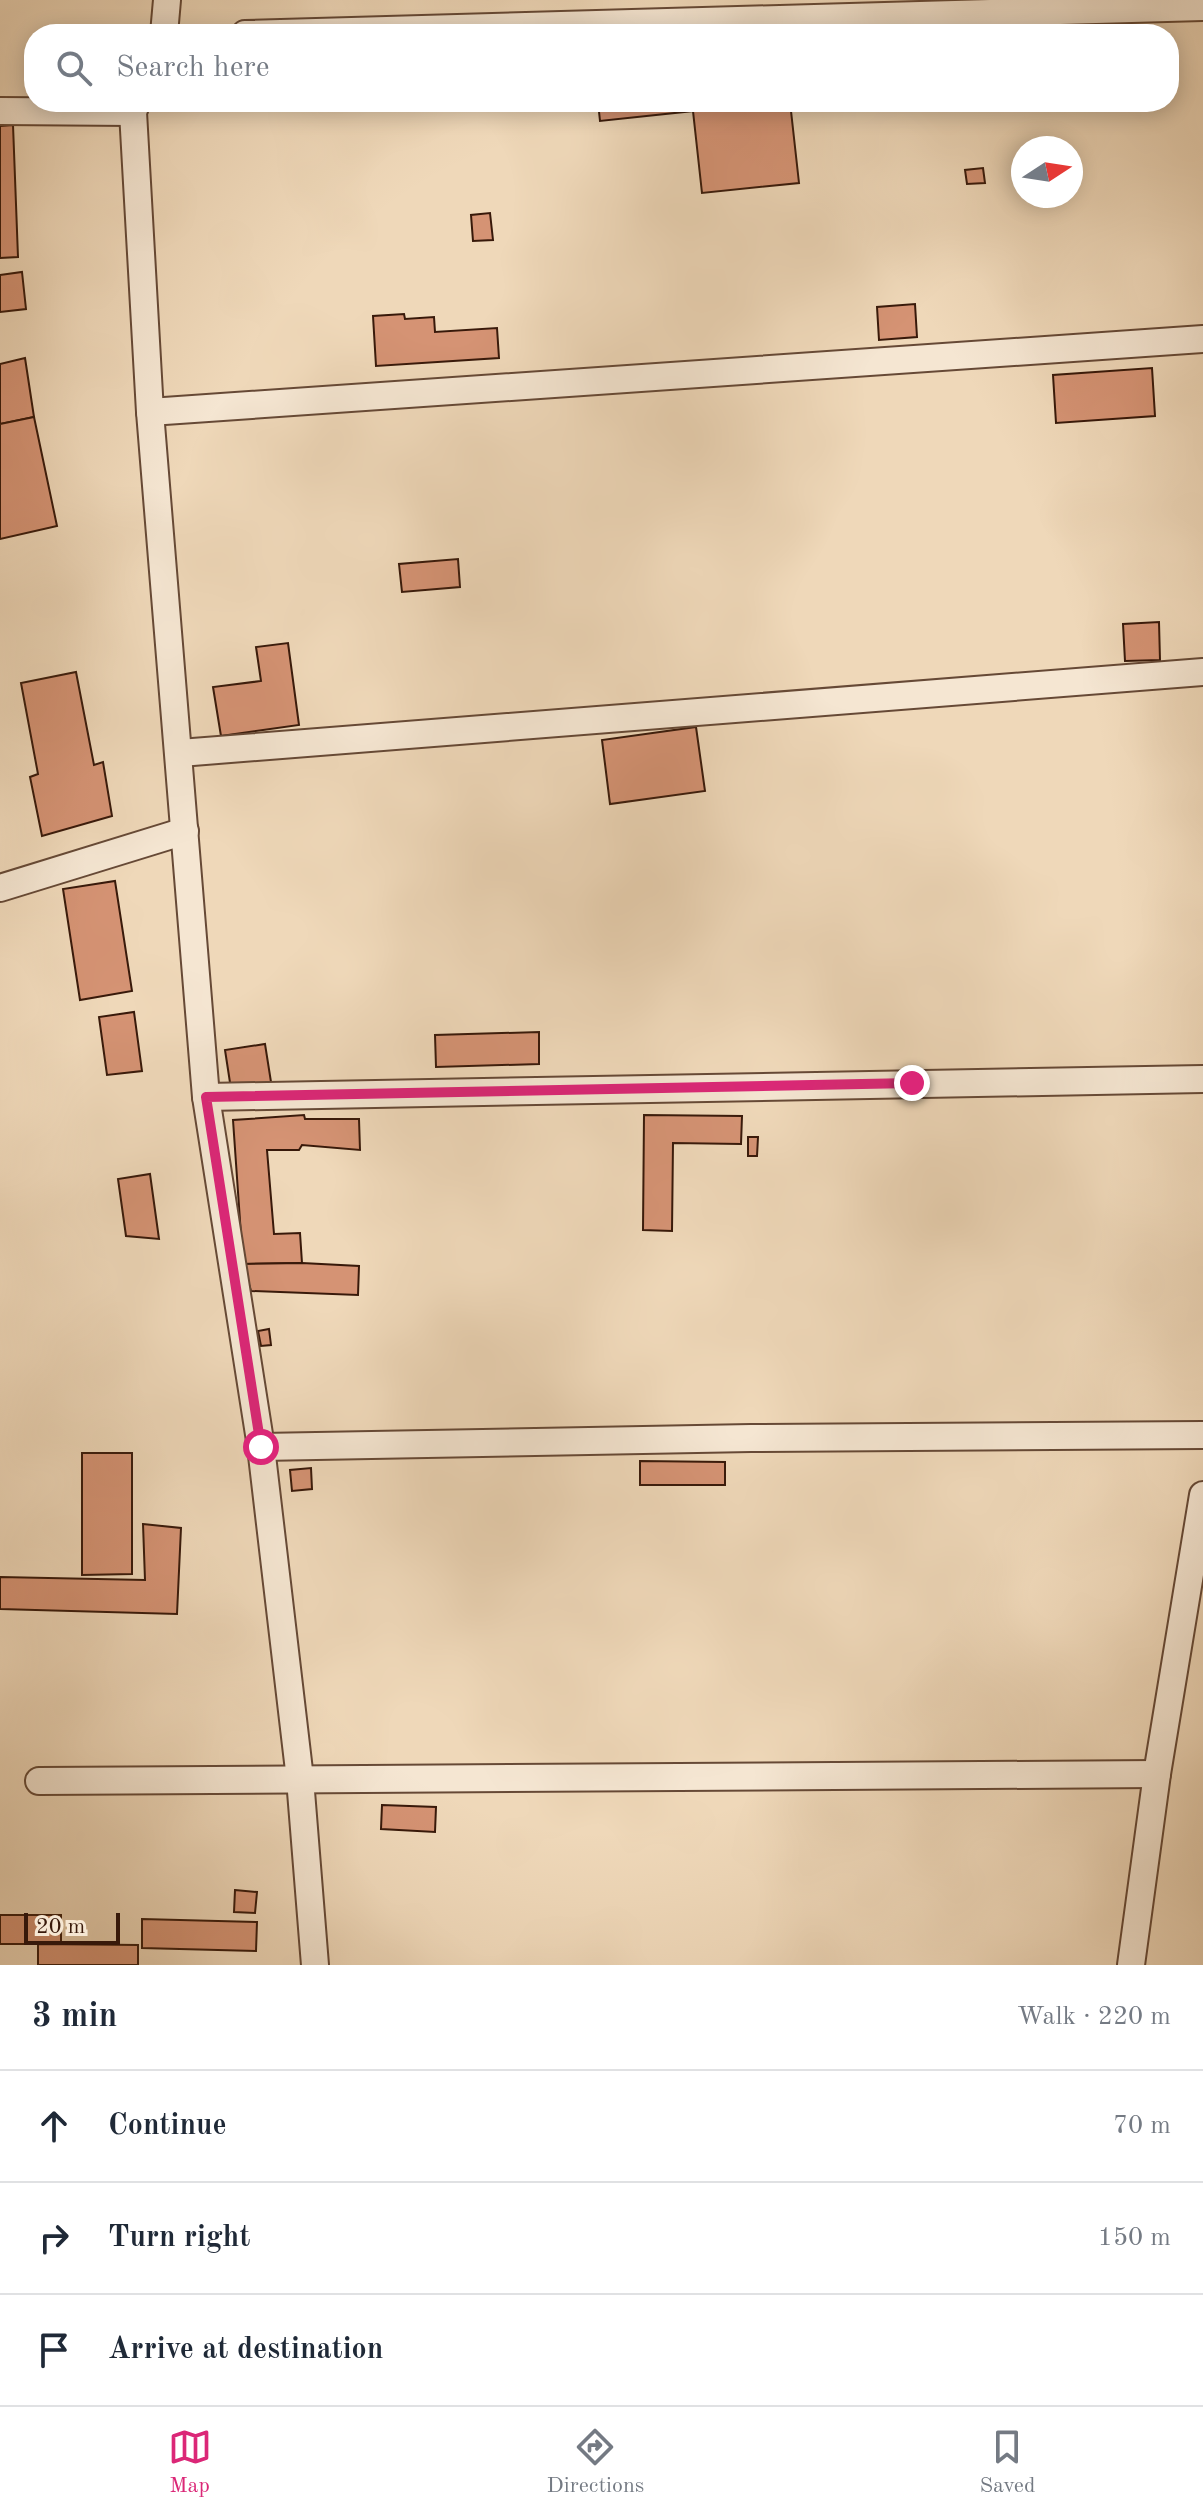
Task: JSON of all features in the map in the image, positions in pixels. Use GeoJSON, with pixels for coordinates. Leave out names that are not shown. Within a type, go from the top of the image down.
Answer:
{"type":"FeatureCollection","features":[{"type":"Feature","properties":{"kind":"street"},"geometry":{"type":"LineString","coordinates":[[165,24],[167,0]]}},
{"type":"Feature","properties":{"kind":"street"},"geometry":{"type":"LineString","coordinates":[[600,24],[1203,7]]}},
{"type":"Feature","properties":{"kind":"street"},"geometry":{"type":"LineString","coordinates":[[0,111],[24,110]]}},
{"type":"Feature","properties":{"kind":"street"},"geometry":{"type":"LineString","coordinates":[[135,112],[150,412],[206,1097],[261,1447],[300,1779],[315,1965]]}},
{"type":"Feature","properties":{"kind":"street"},"geometry":{"type":"LineString","coordinates":[[150,412],[1203,339]]}},
{"type":"Feature","properties":{"kind":"street"},"geometry":{"type":"LineString","coordinates":[[180,753],[1203,672]]}},
{"type":"Feature","properties":{"kind":"street"},"geometry":{"type":"LineString","coordinates":[[0,888],[185,831]]}},
{"type":"Feature","properties":{"kind":"street"},"geometry":{"type":"LineString","coordinates":[[206,1097],[1203,1079]]}},
{"type":"Feature","properties":{"kind":"street"},"geometry":{"type":"LineString","coordinates":[[261,1447],[751,1438],[1203,1435]]}},
{"type":"Feature","properties":{"kind":"street"},"geometry":{"type":"LineString","coordinates":[[1131,1965],[1157,1774],[1203,1495]]}},
{"type":"Feature","properties":{"kind":"street"},"geometry":{"type":"LineString","coordinates":[[39,1781],[1157,1774]]}},
{"type":"Feature","properties":{"kind":"building"},"geometry":{"type":"Polygon","coordinates":[[[599,112],[684,112],[600,121],[599,112]]]}},
{"type":"Feature","properties":{"kind":"building"},"geometry":{"type":"Polygon","coordinates":[[[693,112],[791,112],[799,183],[702,193],[693,112]]]}},
{"type":"Feature","properties":{"kind":"building"},"geometry":{"type":"Polygon","coordinates":[[[13,125],[18,257],[0,258],[0,126],[13,125]]]}},
{"type":"Feature","properties":{"kind":"building"},"geometry":{"type":"Polygon","coordinates":[[[983,168],[985,183],[967,184],[965,170],[983,168]]]}},
{"type":"Feature","properties":{"kind":"building"},"geometry":{"type":"Polygon","coordinates":[[[490,213],[493,240],[473,241],[471,215],[490,213]]]}},
{"type":"Feature","properties":{"kind":"building"},"geometry":{"type":"Polygon","coordinates":[[[22,272],[26,309],[0,312],[0,275],[22,272]]]}},
{"type":"Feature","properties":{"kind":"building"},"geometry":{"type":"Polygon","coordinates":[[[915,304],[917,337],[879,340],[877,307],[915,304]]]}},
{"type":"Feature","properties":{"kind":"building"},"geometry":{"type":"Polygon","coordinates":[[[404,314],[405,319],[434,317],[435,332],[497,328],[499,358],[376,366],[373,316],[404,314]]]}},
{"type":"Feature","properties":{"kind":"building"},"geometry":{"type":"Polygon","coordinates":[[[25,358],[34,417],[0,424],[0,364],[25,358]]]}},
{"type":"Feature","properties":{"kind":"building"},"geometry":{"type":"Polygon","coordinates":[[[1152,368],[1155,416],[1056,423],[1053,375],[1152,368]]]}},
{"type":"Feature","properties":{"kind":"building"},"geometry":{"type":"Polygon","coordinates":[[[34,417],[57,526],[0,539],[0,424],[34,417]]]}},
{"type":"Feature","properties":{"kind":"building"},"geometry":{"type":"Polygon","coordinates":[[[458,559],[460,587],[402,592],[399,564],[458,559]]]}},
{"type":"Feature","properties":{"kind":"building"},"geometry":{"type":"Polygon","coordinates":[[[1159,622],[1160,660],[1125,661],[1123,624],[1159,622]]]}},
{"type":"Feature","properties":{"kind":"building"},"geometry":{"type":"Polygon","coordinates":[[[288,643],[299,725],[221,736],[213,687],[261,681],[256,647],[288,643]]]}},
{"type":"Feature","properties":{"kind":"building"},"geometry":{"type":"Polygon","coordinates":[[[76,672],[94,765],[103,762],[112,816],[42,836],[30,777],[38,774],[21,683],[76,672]]]}},
{"type":"Feature","properties":{"kind":"building"},"geometry":{"type":"Polygon","coordinates":[[[696,727],[705,791],[610,804],[602,740],[696,727]]]}},
{"type":"Feature","properties":{"kind":"building"},"geometry":{"type":"Polygon","coordinates":[[[115,881],[132,991],[80,1000],[63,889],[115,881]]]}},
{"type":"Feature","properties":{"kind":"building"},"geometry":{"type":"Polygon","coordinates":[[[134,1012],[142,1071],[107,1075],[99,1017],[134,1012]]]}},
{"type":"Feature","properties":{"kind":"building"},"geometry":{"type":"Polygon","coordinates":[[[539,1032],[539,1064],[436,1067],[435,1035],[539,1032]]]}},
{"type":"Feature","properties":{"kind":"building"},"geometry":{"type":"Polygon","coordinates":[[[265,1044],[271,1082],[231,1089],[225,1050],[265,1044]]]}},
{"type":"Feature","properties":{"kind":"building"},"geometry":{"type":"Polygon","coordinates":[[[304,1115],[305,1119],[359,1119],[360,1150],[302,1145],[299,1150],[267,1150],[274,1234],[300,1233],[302,1263],[243,1264],[233,1120],[304,1115]]]}},
{"type":"Feature","properties":{"kind":"building"},"geometry":{"type":"Polygon","coordinates":[[[644,1115],[742,1116],[741,1144],[673,1143],[672,1231],[643,1230],[644,1115]]]}},
{"type":"Feature","properties":{"kind":"building"},"geometry":{"type":"Polygon","coordinates":[[[748,1137],[758,1137],[757,1156],[748,1156],[748,1137]]]}},
{"type":"Feature","properties":{"kind":"building"},"geometry":{"type":"Polygon","coordinates":[[[150,1174],[159,1239],[126,1236],[118,1179],[150,1174]]]}},
{"type":"Feature","properties":{"kind":"building"},"geometry":{"type":"Polygon","coordinates":[[[243,1264],[359,1266],[358,1295],[251,1291],[243,1264]]]}},
{"type":"Feature","properties":{"kind":"building"},"geometry":{"type":"Polygon","coordinates":[[[269,1329],[271,1345],[261,1346],[258,1331],[269,1329]]]}},
{"type":"Feature","properties":{"kind":"building"},"geometry":{"type":"Polygon","coordinates":[[[82,1453],[132,1453],[132,1574],[82,1575],[82,1453]]]}},
{"type":"Feature","properties":{"kind":"building"},"geometry":{"type":"Polygon","coordinates":[[[640,1461],[725,1462],[725,1485],[640,1485],[640,1461]]]}},
{"type":"Feature","properties":{"kind":"building"},"geometry":{"type":"Polygon","coordinates":[[[311,1468],[312,1489],[292,1491],[290,1470],[311,1468]]]}},
{"type":"Feature","properties":{"kind":"building"},"geometry":{"type":"Polygon","coordinates":[[[143,1524],[181,1528],[177,1614],[0,1609],[0,1577],[145,1580],[143,1524]]]}},
{"type":"Feature","properties":{"kind":"building"},"geometry":{"type":"Polygon","coordinates":[[[382,1805],[436,1807],[435,1832],[381,1829],[382,1805]]]}},
{"type":"Feature","properties":{"kind":"building"},"geometry":{"type":"Polygon","coordinates":[[[235,1890],[257,1892],[255,1913],[234,1912],[235,1890]]]}},
{"type":"Feature","properties":{"kind":"building"},"geometry":{"type":"Polygon","coordinates":[[[0,1915],[61,1915],[61,1944],[0,1944],[0,1915]]]}},
{"type":"Feature","properties":{"kind":"building"},"geometry":{"type":"Polygon","coordinates":[[[142,1919],[257,1922],[256,1951],[142,1948],[142,1919]]]}},
{"type":"Feature","properties":{"kind":"building"},"geometry":{"type":"Polygon","coordinates":[[[38,1944],[138,1945],[138,1965],[38,1965],[38,1944]]]}},
{"type":"Feature","properties":{"kind":"route"},"geometry":{"type":"LineString","coordinates":[[261,1447],[206,1097],[912,1083]]}}]}
